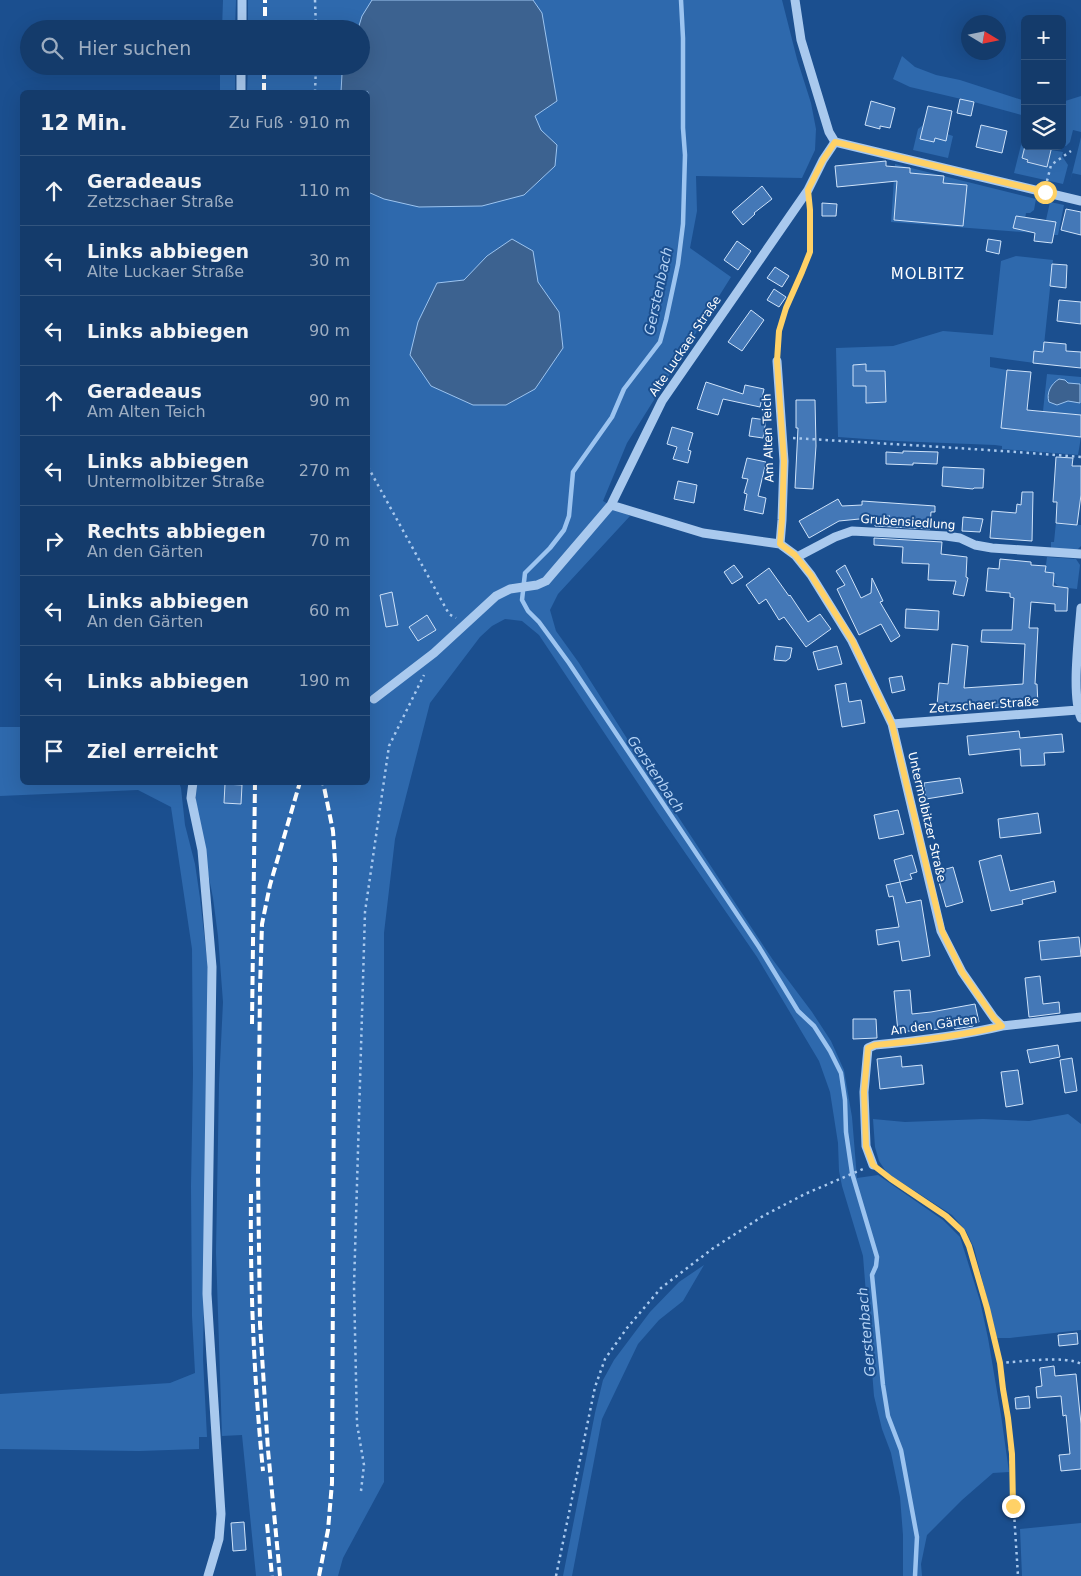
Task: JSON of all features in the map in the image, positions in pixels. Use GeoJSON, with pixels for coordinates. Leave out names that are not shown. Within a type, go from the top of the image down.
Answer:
{"type":"FeatureCollection","features":[{"type":"Feature","properties":{"kind":"street"},"geometry":{"type":"LineString","coordinates":[[242,0],[242,20]]}},
{"type":"Feature","properties":{"kind":"street"},"geometry":{"type":"LineString","coordinates":[[796,0],[801,40],[829,132],[835,142],[1081,201]]}},
{"type":"Feature","properties":{"kind":"street"},"geometry":{"type":"LineString","coordinates":[[241,75],[241,90]]}},
{"type":"Feature","properties":{"kind":"street","name":"Alte Luckaer Straße"},"geometry":{"type":"LineString","coordinates":[[466,625],[496,596],[510,589],[537,585],[546,581],[611,505],[662,401],[808,190],[823,160],[835,142]]}},
{"type":"Feature","properties":{"kind":"street","name":"Am Alten Teich"},"geometry":{"type":"LineString","coordinates":[[777,361],[784,461],[780,544]]}},
{"type":"Feature","properties":{"kind":"street","name":"Untermolbitzer Straße"},"geometry":{"type":"LineString","coordinates":[[611,505],[703,533],[780,544],[797,557],[811,575],[852,640],[892,724],[942,931],[962,972],[994,1018],[1002,1026]]}},
{"type":"Feature","properties":{"kind":"street","name":"Grubensiedlung"},"geometry":{"type":"LineString","coordinates":[[797,557],[835,537],[852,531],[946,536],[960,538],[974,544],[992,548],[1081,554]]}},
{"type":"Feature","properties":{"kind":"street","name":"Zetzschaer Straße"},"geometry":{"type":"LineString","coordinates":[[892,724],[1079,714],[1076,671],[1081,608]]}},
{"type":"Feature","properties":{"kind":"street"},"geometry":{"type":"LineString","coordinates":[[374,699],[434,654],[466,625]]}},
{"type":"Feature","properties":{"kind":"street"},"geometry":{"type":"LineString","coordinates":[[193,785],[192,798],[202,850],[212,967],[207,1294],[221,1514],[219,1539],[208,1576]]}},
{"type":"Feature","properties":{"kind":"street"},"geometry":{"type":"LineString","coordinates":[[1002,1026],[1081,1017]]}},
{"type":"Feature","properties":{"kind":"street","name":"An den Gärten"},"geometry":{"type":"LineString","coordinates":[[873,1165],[866,1146],[864,1092],[868,1048],[875,1045],[952,1036],[1002,1026]]}},
{"type":"Feature","properties":{"kind":"path"},"geometry":{"type":"LineString","coordinates":[[315,0],[316,20]]}},
{"type":"Feature","properties":{"kind":"path"},"geometry":{"type":"LineString","coordinates":[[315,90],[316,75]]}},
{"type":"Feature","properties":{"kind":"path"},"geometry":{"type":"LineString","coordinates":[[1044,192],[1051,165],[1070,151]]}},
{"type":"Feature","properties":{"kind":"path"},"geometry":{"type":"LineString","coordinates":[[777,361],[782,317],[810,252],[808,190]]}},
{"type":"Feature","properties":{"kind":"path"},"geometry":{"type":"LineString","coordinates":[[782,439],[989,449],[1081,457]]}},
{"type":"Feature","properties":{"kind":"path"},"geometry":{"type":"LineString","coordinates":[[370,471],[450,614],[466,625]]}},
{"type":"Feature","properties":{"kind":"path"},"geometry":{"type":"LineString","coordinates":[[361,1491],[364,1466],[357,1424],[354,1286],[365,912],[389,746],[425,672]]}},
{"type":"Feature","properties":{"kind":"path"},"geometry":{"type":"LineString","coordinates":[[873,1165],[962,1231],[969,1246],[987,1308],[1000,1363],[1012,1454],[1013,1506],[1018,1576]]}},
{"type":"Feature","properties":{"kind":"path"},"geometry":{"type":"LineString","coordinates":[[556,1576],[595,1387],[605,1359],[627,1328],[661,1288],[712,1249],[763,1216],[805,1194],[861,1170]]}},
{"type":"Feature","properties":{"kind":"path"},"geometry":{"type":"LineString","coordinates":[[1000,1363],[1065,1360],[1081,1364]]}},
{"type":"Feature","properties":{"kind":"shaded area"},"geometry":{"type":"Polygon","coordinates":[[[223,0],[236,0],[235,20],[222,20],[223,0]]]}},
{"type":"Feature","properties":{"kind":"shaded area"},"geometry":{"type":"Polygon","coordinates":[[[248,0],[782,0],[797,59],[811,103],[816,129],[815,150],[802,178],[696,176],[697,211],[690,248],[731,277],[627,443],[603,501],[630,516],[558,594],[550,610],[556,631],[579,663],[773,960],[831,1041],[844,1070],[852,1117],[857,1178],[878,1175],[943,1220],[960,1237],[980,1301],[988,1338],[1009,1472],[993,1473],[962,1500],[927,1535],[921,1564],[922,1576],[903,1576],[903,1535],[900,1497],[891,1453],[882,1429],[874,1396],[863,1256],[842,1186],[830,1092],[819,1061],[757,957],[657,812],[539,635],[522,621],[505,619],[492,626],[480,637],[430,703],[395,839],[384,933],[384,1482],[343,1558],[338,1576],[256,1576],[242,1435],[222,1436],[216,1252],[219,1084],[223,1002],[213,898],[195,807],[197,785],[370,785],[370,90],[247,90],[248,75],[370,75],[370,20],[248,20],[248,0]]]}},
{"type":"Feature","properties":{"kind":"shaded area"},"geometry":{"type":"Polygon","coordinates":[[[372,0],[533,0],[542,13],[557,101],[535,116],[541,130],[557,145],[555,166],[524,195],[482,206],[419,207],[384,199],[370,193],[370,90],[341,90],[342,75],[370,75],[370,20],[361,20],[372,0]]]}},
{"type":"Feature","properties":{"kind":"shaded area"},"geometry":{"type":"Polygon","coordinates":[[[902,56],[915,67],[936,75],[960,80],[1021,100],[1021,115],[910,87],[893,79],[902,56]]]}},
{"type":"Feature","properties":{"kind":"shaded area"},"geometry":{"type":"Polygon","coordinates":[[[220,75],[235,75],[235,90],[220,90],[220,75]]]}},
{"type":"Feature","properties":{"kind":"shaded area"},"geometry":{"type":"Polygon","coordinates":[[[1081,96],[1081,132],[1073,130],[1070,142],[1066,146],[1066,105],[1066,101],[1081,96]]]}},
{"type":"Feature","properties":{"kind":"shaded area"},"geometry":{"type":"Polygon","coordinates":[[[923,125],[921,139],[934,142],[935,138],[946,140],[947,134],[953,136],[948,158],[913,150],[918,129],[923,125]]]}},
{"type":"Feature","properties":{"kind":"shaded area"},"geometry":{"type":"Polygon","coordinates":[[[1081,137],[1081,175],[1072,173],[1081,137]]]}},
{"type":"Feature","properties":{"kind":"shaded area"},"geometry":{"type":"Polygon","coordinates":[[[1021,145],[1021,150],[1026,150],[1027,162],[1047,167],[1051,150],[1063,152],[1062,156],[1068,165],[1063,184],[1014,173],[1021,145]]]}},
{"type":"Feature","properties":{"kind":"shaded area"},"geometry":{"type":"Polygon","coordinates":[[[895,164],[1036,199],[1034,210],[1026,213],[1023,231],[1035,233],[891,222],[895,164]]]}},
{"type":"Feature","properties":{"kind":"shaded area"},"geometry":{"type":"Polygon","coordinates":[[[1050,202],[1064,205],[1058,235],[1053,235],[1055,222],[1046,220],[1050,202]]]}},
{"type":"Feature","properties":{"kind":"shaded area"},"geometry":{"type":"Polygon","coordinates":[[[512,239],[533,251],[538,282],[559,312],[563,348],[535,389],[506,405],[473,405],[431,386],[410,355],[418,322],[437,283],[464,280],[487,256],[512,239]]]}},
{"type":"Feature","properties":{"kind":"shaded area"},"geometry":{"type":"Polygon","coordinates":[[[1016,256],[1053,260],[1042,364],[990,357],[990,367],[1007,370],[1001,428],[1081,437],[1078,455],[1002,449],[1002,446],[995,445],[838,437],[836,348],[893,346],[943,331],[993,335],[1001,261],[1016,256]]]}},
{"type":"Feature","properties":{"kind":"shaded area"},"geometry":{"type":"Polygon","coordinates":[[[1047,374],[1081,377],[1081,415],[1043,411],[1047,374]]]}},
{"type":"Feature","properties":{"kind":"shaded area"},"geometry":{"type":"Polygon","coordinates":[[[1059,379],[1065,380],[1068,383],[1080,384],[1080,403],[1068,401],[1057,405],[1049,402],[1048,395],[1050,389],[1059,379]]]}},
{"type":"Feature","properties":{"kind":"shaded area"},"geometry":{"type":"Polygon","coordinates":[[[1056,522],[1059,522],[1059,524],[1081,525],[1081,546],[1077,550],[1051,548],[1051,542],[1054,542],[1056,522]]]}},
{"type":"Feature","properties":{"kind":"shaded area"},"geometry":{"type":"Polygon","coordinates":[[[1047,557],[1076,559],[1080,565],[1077,589],[1059,587],[1054,582],[1054,573],[1045,572],[1047,557]]]}},
{"type":"Feature","properties":{"kind":"shaded area"},"geometry":{"type":"Polygon","coordinates":[[[0,727],[20,727],[20,785],[180,785],[181,788],[185,825],[195,864],[209,977],[203,1359],[207,1437],[199,1437],[199,1449],[139,1451],[0,1449],[0,1394],[170,1383],[195,1373],[192,1316],[191,1186],[193,1073],[192,949],[171,807],[138,790],[0,796],[0,727]]]}},
{"type":"Feature","properties":{"kind":"shaded area"},"geometry":{"type":"Polygon","coordinates":[[[1068,1114],[1081,1124],[1081,1330],[997,1338],[974,1248],[966,1231],[952,1215],[887,1173],[879,1161],[875,1147],[873,1119],[905,1122],[983,1119],[1029,1121],[1068,1114]]]}},
{"type":"Feature","properties":{"kind":"shaded area"},"geometry":{"type":"Polygon","coordinates":[[[704,1265],[683,1301],[659,1320],[638,1344],[602,1419],[572,1576],[563,1576],[603,1380],[614,1360],[650,1312],[679,1282],[704,1265]]]}},
{"type":"Feature","properties":{"kind":"shaded area"},"geometry":{"type":"Polygon","coordinates":[[[1081,1523],[1081,1576],[1022,1576],[1020,1529],[1081,1523]]]}},
{"type":"Feature","properties":{"kind":"building"},"geometry":{"type":"Polygon","coordinates":[[[960,99],[974,102],[971,116],[957,113],[960,99]]]}},
{"type":"Feature","properties":{"kind":"building"},"geometry":{"type":"Polygon","coordinates":[[[871,101],[895,108],[890,128],[880,126],[880,129],[865,125],[871,101]]]}},
{"type":"Feature","properties":{"kind":"building"},"geometry":{"type":"Polygon","coordinates":[[[928,106],[952,111],[946,141],[935,138],[934,142],[920,139],[928,106]]]}},
{"type":"Feature","properties":{"kind":"building"},"geometry":{"type":"Polygon","coordinates":[[[981,125],[1007,131],[1002,153],[976,147],[981,125]]]}},
{"type":"Feature","properties":{"kind":"building"},"geometry":{"type":"Polygon","coordinates":[[[1024,150],[1051,150],[1047,167],[1027,162],[1028,160],[1022,158],[1024,150]]]}},
{"type":"Feature","properties":{"kind":"building"},"geometry":{"type":"Polygon","coordinates":[[[886,161],[886,166],[910,168],[910,173],[944,176],[943,183],[967,185],[963,226],[894,220],[897,181],[837,187],[835,166],[886,161]]]}},
{"type":"Feature","properties":{"kind":"building"},"geometry":{"type":"Polygon","coordinates":[[[762,186],[772,199],[754,213],[743,225],[732,212],[762,186]]]}},
{"type":"Feature","properties":{"kind":"building"},"geometry":{"type":"Polygon","coordinates":[[[822,203],[837,204],[836,216],[822,216],[822,203]]]}},
{"type":"Feature","properties":{"kind":"building"},"geometry":{"type":"Polygon","coordinates":[[[1066,209],[1081,212],[1081,235],[1061,230],[1066,209]]]}},
{"type":"Feature","properties":{"kind":"building"},"geometry":{"type":"Polygon","coordinates":[[[1016,216],[1056,222],[1052,243],[1034,241],[1035,233],[1013,228],[1016,216]]]}},
{"type":"Feature","properties":{"kind":"building"},"geometry":{"type":"Polygon","coordinates":[[[988,239],[1001,241],[999,254],[986,251],[988,239]]]}},
{"type":"Feature","properties":{"kind":"building"},"geometry":{"type":"Polygon","coordinates":[[[737,241],[751,251],[738,270],[724,260],[737,241]]]}},
{"type":"Feature","properties":{"kind":"building"},"geometry":{"type":"Polygon","coordinates":[[[1052,264],[1067,265],[1066,288],[1050,286],[1052,264]]]}},
{"type":"Feature","properties":{"kind":"building"},"geometry":{"type":"Polygon","coordinates":[[[775,267],[789,276],[782,287],[767,278],[775,267]]]}},
{"type":"Feature","properties":{"kind":"building"},"geometry":{"type":"Polygon","coordinates":[[[774,289],[786,297],[779,307],[767,300],[774,289]]]}},
{"type":"Feature","properties":{"kind":"building"},"geometry":{"type":"Polygon","coordinates":[[[1059,300],[1081,302],[1081,324],[1057,321],[1059,300]]]}},
{"type":"Feature","properties":{"kind":"building"},"geometry":{"type":"Polygon","coordinates":[[[751,310],[764,320],[742,351],[728,342],[751,310]]]}},
{"type":"Feature","properties":{"kind":"building"},"geometry":{"type":"Polygon","coordinates":[[[1044,342],[1066,344],[1066,351],[1081,352],[1081,368],[1033,363],[1034,351],[1043,352],[1044,342]]]}},
{"type":"Feature","properties":{"kind":"building"},"geometry":{"type":"Polygon","coordinates":[[[866,364],[866,371],[885,371],[886,402],[866,403],[866,386],[853,386],[853,365],[866,364]]]}},
{"type":"Feature","properties":{"kind":"building"},"geometry":{"type":"Polygon","coordinates":[[[1007,370],[1031,372],[1027,410],[1081,415],[1081,437],[1001,428],[1007,370]]]}},
{"type":"Feature","properties":{"kind":"building"},"geometry":{"type":"Polygon","coordinates":[[[706,382],[743,394],[745,385],[764,389],[760,407],[723,399],[718,415],[697,409],[706,382]]]}},
{"type":"Feature","properties":{"kind":"building"},"geometry":{"type":"Polygon","coordinates":[[[796,400],[815,400],[816,446],[813,489],[795,488],[798,428],[796,428],[796,400]]]}},
{"type":"Feature","properties":{"kind":"building"},"geometry":{"type":"Polygon","coordinates":[[[752,418],[766,420],[763,438],[749,436],[752,418]]]}},
{"type":"Feature","properties":{"kind":"building"},"geometry":{"type":"Polygon","coordinates":[[[672,427],[693,433],[688,450],[691,451],[688,463],[673,459],[677,447],[667,444],[672,427]]]}},
{"type":"Feature","properties":{"kind":"building"},"geometry":{"type":"Polygon","coordinates":[[[903,451],[938,452],[937,464],[886,464],[886,452],[903,453],[903,451]]]}},
{"type":"Feature","properties":{"kind":"building"},"geometry":{"type":"Polygon","coordinates":[[[1056,457],[1073,458],[1072,466],[1081,466],[1081,495],[1077,525],[1056,523],[1057,502],[1053,502],[1056,457]]]}},
{"type":"Feature","properties":{"kind":"building"},"geometry":{"type":"Polygon","coordinates":[[[747,458],[766,462],[758,496],[766,498],[763,514],[744,510],[747,494],[744,493],[748,479],[742,478],[747,458]]]}},
{"type":"Feature","properties":{"kind":"building"},"geometry":{"type":"Polygon","coordinates":[[[943,467],[984,469],[983,488],[942,486],[943,467]]]}},
{"type":"Feature","properties":{"kind":"building"},"geometry":{"type":"Polygon","coordinates":[[[678,481],[697,485],[694,503],[674,499],[678,481]]]}},
{"type":"Feature","properties":{"kind":"building"},"geometry":{"type":"Polygon","coordinates":[[[1022,492],[1033,492],[1032,541],[990,538],[992,511],[1016,513],[1017,504],[1021,505],[1022,492]]]}},
{"type":"Feature","properties":{"kind":"building"},"geometry":{"type":"Polygon","coordinates":[[[838,499],[842,506],[862,505],[862,501],[935,506],[935,512],[931,512],[930,529],[875,526],[890,516],[839,521],[809,538],[799,521],[838,499]]]}},
{"type":"Feature","properties":{"kind":"building"},"geometry":{"type":"Polygon","coordinates":[[[963,517],[983,519],[980,532],[962,531],[963,517]]]}},
{"type":"Feature","properties":{"kind":"building"},"geometry":{"type":"Polygon","coordinates":[[[874,538],[942,542],[941,554],[967,557],[966,577],[968,578],[964,596],[953,594],[956,581],[928,580],[929,564],[902,563],[903,547],[874,545],[874,538]]]}},
{"type":"Feature","properties":{"kind":"building"},"geometry":{"type":"Polygon","coordinates":[[[1000,559],[1031,562],[1031,565],[1046,566],[1045,572],[1054,573],[1053,586],[1068,588],[1067,611],[1055,611],[1055,604],[1031,602],[1029,628],[1038,628],[1035,684],[1037,684],[1038,705],[973,709],[937,705],[939,683],[948,684],[952,644],[968,646],[964,688],[1023,684],[1025,644],[981,642],[982,630],[1012,630],[1014,598],[1010,597],[1010,593],[986,591],[988,568],[999,569],[1000,559]]]}},
{"type":"Feature","properties":{"kind":"building"},"geometry":{"type":"Polygon","coordinates":[[[734,565],[743,577],[732,584],[724,572],[734,565]]]}},
{"type":"Feature","properties":{"kind":"building"},"geometry":{"type":"Polygon","coordinates":[[[845,565],[861,598],[871,593],[872,578],[883,601],[880,602],[900,636],[891,642],[881,624],[859,635],[837,589],[845,585],[836,571],[845,565]]]}},
{"type":"Feature","properties":{"kind":"building"},"geometry":{"type":"Polygon","coordinates":[[[769,568],[808,622],[820,614],[831,629],[806,647],[784,617],[779,620],[766,599],[759,604],[746,585],[769,568]]]}},
{"type":"Feature","properties":{"kind":"building"},"geometry":{"type":"Polygon","coordinates":[[[392,592],[398,625],[386,627],[380,595],[392,592]]]}},
{"type":"Feature","properties":{"kind":"building"},"geometry":{"type":"Polygon","coordinates":[[[906,609],[939,611],[938,630],[905,628],[906,609]]]}},
{"type":"Feature","properties":{"kind":"building"},"geometry":{"type":"Polygon","coordinates":[[[427,615],[436,630],[418,641],[409,627],[427,615]]]}},
{"type":"Feature","properties":{"kind":"building"},"geometry":{"type":"Polygon","coordinates":[[[776,646],[792,648],[790,658],[786,661],[774,660],[776,646]]]}},
{"type":"Feature","properties":{"kind":"building"},"geometry":{"type":"Polygon","coordinates":[[[837,646],[842,664],[818,670],[813,652],[837,646]]]}},
{"type":"Feature","properties":{"kind":"building"},"geometry":{"type":"Polygon","coordinates":[[[902,676],[905,690],[892,693],[889,678],[902,676]]]}},
{"type":"Feature","properties":{"kind":"building"},"geometry":{"type":"Polygon","coordinates":[[[846,683],[849,702],[861,700],[865,723],[842,727],[835,685],[846,683]]]}},
{"type":"Feature","properties":{"kind":"building"},"geometry":{"type":"Polygon","coordinates":[[[1019,731],[1020,738],[1062,734],[1064,752],[1044,753],[1045,765],[1021,766],[1020,749],[969,755],[967,736],[1019,731]]]}},
{"type":"Feature","properties":{"kind":"building"},"geometry":{"type":"Polygon","coordinates":[[[960,778],[963,793],[926,799],[924,783],[960,778]]]}},
{"type":"Feature","properties":{"kind":"building"},"geometry":{"type":"Polygon","coordinates":[[[225,785],[242,785],[241,804],[224,803],[225,785]]]}},
{"type":"Feature","properties":{"kind":"building"},"geometry":{"type":"Polygon","coordinates":[[[898,810],[904,834],[879,839],[874,815],[898,810]]]}},
{"type":"Feature","properties":{"kind":"building"},"geometry":{"type":"Polygon","coordinates":[[[1038,813],[1041,833],[1000,838],[998,819],[1038,813]]]}},
{"type":"Feature","properties":{"kind":"building"},"geometry":{"type":"Polygon","coordinates":[[[912,855],[917,872],[910,874],[912,879],[900,882],[894,860],[912,855]]]}},
{"type":"Feature","properties":{"kind":"building"},"geometry":{"type":"Polygon","coordinates":[[[1001,855],[1010,891],[1054,881],[1056,892],[1022,900],[1023,904],[991,911],[979,861],[1001,855]]]}},
{"type":"Feature","properties":{"kind":"building"},"geometry":{"type":"Polygon","coordinates":[[[953,867],[963,902],[946,907],[936,872],[953,867]]]}},
{"type":"Feature","properties":{"kind":"building"},"geometry":{"type":"Polygon","coordinates":[[[900,882],[906,903],[921,900],[930,956],[902,961],[899,941],[878,945],[876,930],[899,927],[893,896],[889,897],[886,885],[900,882]]]}},
{"type":"Feature","properties":{"kind":"building"},"geometry":{"type":"Polygon","coordinates":[[[1079,937],[1081,956],[1041,960],[1039,941],[1079,937]]]}},
{"type":"Feature","properties":{"kind":"building"},"geometry":{"type":"Polygon","coordinates":[[[1040,976],[1043,1004],[1059,1002],[1060,1013],[1029,1017],[1025,978],[1040,976]]]}},
{"type":"Feature","properties":{"kind":"building"},"geometry":{"type":"Polygon","coordinates":[[[910,990],[912,1014],[975,1004],[979,1022],[973,1023],[973,1026],[955,1029],[954,1027],[898,1032],[894,991],[910,990]]]}},
{"type":"Feature","properties":{"kind":"building"},"geometry":{"type":"Polygon","coordinates":[[[853,1019],[876,1019],[877,1038],[853,1039],[853,1019]]]}},
{"type":"Feature","properties":{"kind":"building"},"geometry":{"type":"Polygon","coordinates":[[[1058,1045],[1060,1057],[1030,1063],[1027,1050],[1058,1045]]]}},
{"type":"Feature","properties":{"kind":"building"},"geometry":{"type":"Polygon","coordinates":[[[901,1056],[902,1067],[922,1065],[924,1084],[880,1089],[877,1059],[901,1056]]]}},
{"type":"Feature","properties":{"kind":"building"},"geometry":{"type":"Polygon","coordinates":[[[1072,1058],[1077,1091],[1065,1093],[1060,1060],[1072,1058]]]}},
{"type":"Feature","properties":{"kind":"building"},"geometry":{"type":"Polygon","coordinates":[[[1018,1070],[1023,1104],[1006,1107],[1001,1072],[1018,1070]]]}},
{"type":"Feature","properties":{"kind":"building"},"geometry":{"type":"Polygon","coordinates":[[[1077,1333],[1078,1344],[1059,1346],[1058,1335],[1077,1333]]]}},
{"type":"Feature","properties":{"kind":"building"},"geometry":{"type":"Polygon","coordinates":[[[1054,1366],[1055,1376],[1076,1374],[1081,1424],[1081,1469],[1061,1471],[1059,1455],[1070,1454],[1066,1415],[1063,1416],[1061,1396],[1037,1398],[1036,1387],[1042,1386],[1040,1368],[1054,1366]]]}},
{"type":"Feature","properties":{"kind":"building"},"geometry":{"type":"Polygon","coordinates":[[[1029,1396],[1030,1408],[1016,1409],[1015,1398],[1029,1396]]]}},
{"type":"Feature","properties":{"kind":"building"},"geometry":{"type":"Polygon","coordinates":[[[244,1522],[246,1550],[233,1551],[231,1523],[244,1522]]]}},
{"type":"Feature","properties":{"kind":"waterway","name":"Gerstenbach"},"geometry":{"type":"LineString","coordinates":[[681,0],[685,155],[683,224],[678,264],[666,320],[660,342],[624,389],[612,417],[573,472],[569,516],[564,530],[550,548],[525,573],[522,600],[528,611],[539,622],[569,663],[759,947],[798,1011],[814,1026],[841,1073],[852,1173],[877,1257],[872,1275],[883,1385],[888,1416],[901,1450],[917,1537],[915,1576]]}},
{"type":"Feature","properties":{"kind":"railway"},"geometry":{"type":"LineString","coordinates":[[265,0],[265,20]]}},
{"type":"Feature","properties":{"kind":"railway"},"geometry":{"type":"LineString","coordinates":[[264,75],[264,90]]}},
{"type":"Feature","properties":{"kind":"railway"},"geometry":{"type":"LineString","coordinates":[[252,1024],[255,785]]}},
{"type":"Feature","properties":{"kind":"railway"},"geometry":{"type":"LineString","coordinates":[[280,1576],[268,1450],[260,1324],[258,1173],[260,988],[262,924],[270,885],[299,785]]}},
{"type":"Feature","properties":{"kind":"railway"},"geometry":{"type":"LineString","coordinates":[[319,1576],[328,1530],[332,1483],[335,861],[333,831],[324,785]]}},
{"type":"Feature","properties":{"kind":"railway"},"geometry":{"type":"LineString","coordinates":[[251,1194],[253,1333],[263,1471]]}},
{"type":"Feature","properties":{"kind":"railway"},"geometry":{"type":"LineString","coordinates":[[267,1524],[272,1576]]}},
{"type":"Feature","properties":{"kind":"district","name":"MOLBITZ"},"geometry":{"type":"Point","coordinates":[928,274]}},
{"type":"Feature","properties":{"kind":"route"},"geometry":{"type":"LineString","coordinates":[[1013,1506],[1012,1454],[1000,1363],[987,1308],[969,1246],[962,1231],[946,1216],[873,1165],[866,1146],[864,1092],[868,1048],[875,1045],[933,1040],[1002,1026],[994,1018],[962,972],[942,931],[892,724],[852,640],[811,575],[795,555],[780,544],[784,461],[777,361],[782,317],[810,252],[808,190],[823,160],[835,142],[1045,192]]}}]}
